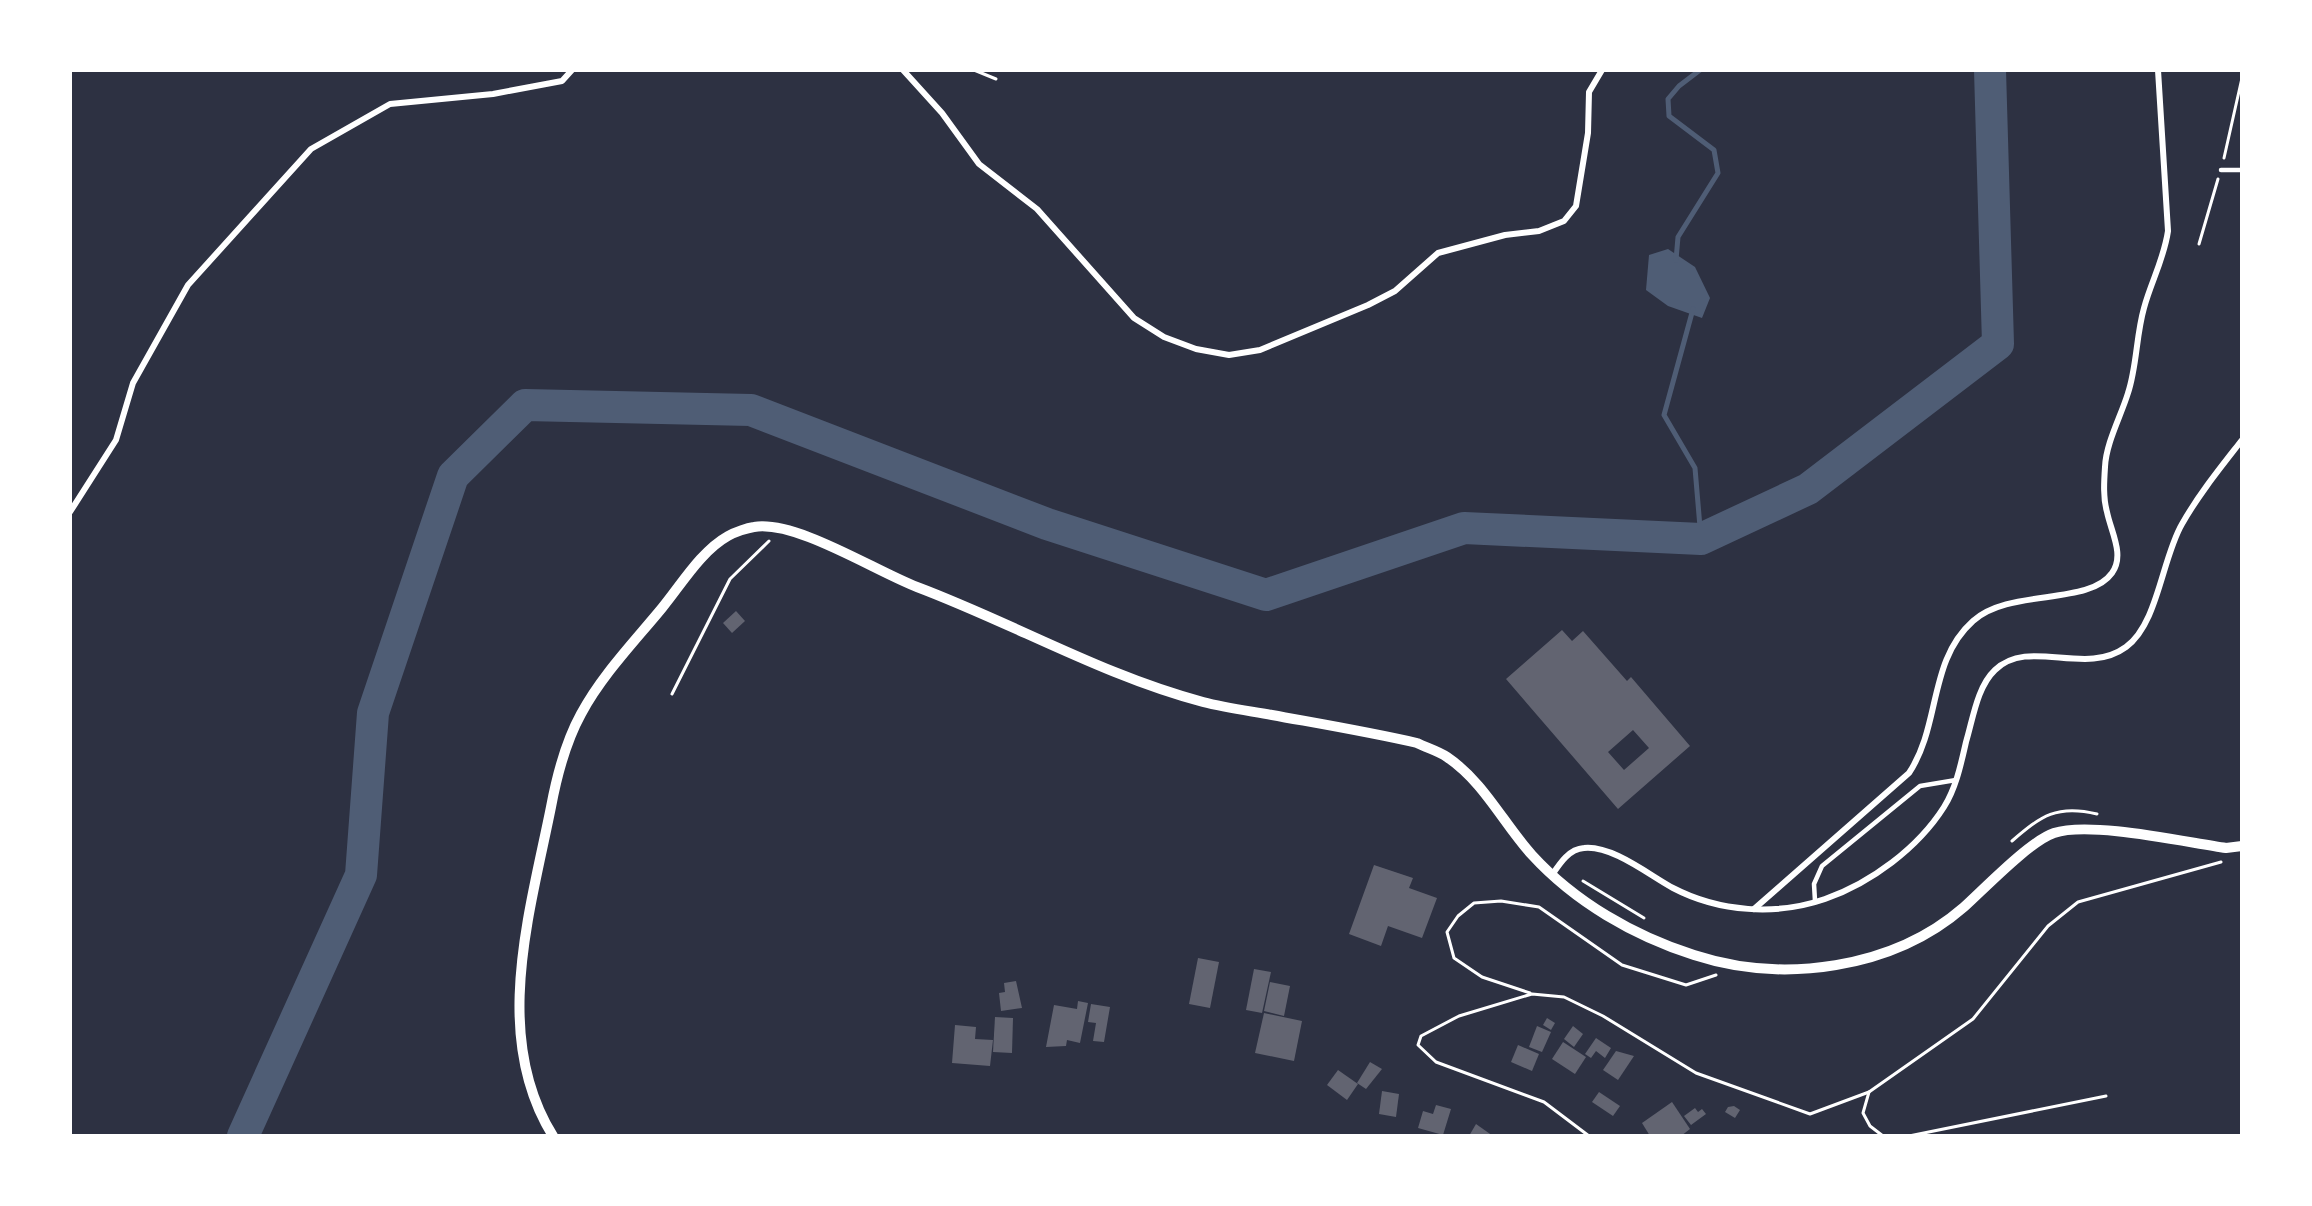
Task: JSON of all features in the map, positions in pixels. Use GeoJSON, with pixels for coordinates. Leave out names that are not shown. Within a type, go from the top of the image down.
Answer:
{"type":"FeatureCollection","features":[{"type":"Feature","properties":{"kind":"street"},"geometry":{"type":"LineString","coordinates":[[70,512],[116,440],[133,383],[188,285],[311,149],[390,104],[493,94],[562,81],[572,70]]}},
{"type":"Feature","properties":{"kind":"street"},"geometry":{"type":"LineString","coordinates":[[903,70],[942,113],[979,164],[1037,209],[1134,318],[1164,337],[1196,349],[1228,355],[1260,350],[1368,305],[1395,291],[1438,253],[1505,235],[1539,231],[1564,222],[1576,206],[1588,133],[1589,92],[1602,70]]}},
{"type":"Feature","properties":{"kind":"street"},"geometry":{"type":"LineString","coordinates":[[1754,909],[1909,773],[1925,745],[1947,654],[1961,632],[1976,618],[2014,600],[2075,592],[2105,581],[2114,571],[2118,555],[2106,511],[2105,464],[2129,390],[2144,308],[2164,256],[2168,231],[2158,70]]}},
{"type":"Feature","properties":{"kind":"street"},"geometry":{"type":"LineString","coordinates":[[1552,876],[1573,850],[1586,847],[1602,850],[1632,863],[1674,889],[1716,904],[1754,909],[1776,909],[1815,902],[1846,890],[1897,857],[1930,825],[1945,806],[1956,780],[1983,686],[1994,670],[2006,662],[2026,656],[2089,661],[2111,656],[2127,647],[2138,635],[2146,620],[2180,526],[2200,494],[2241,440]]}},
{"type":"Feature","properties":{"kind":"street"},"geometry":{"type":"LineString","coordinates":[[553,1136],[534,1098],[523,1056],[520,978],[525,938],[566,746],[580,715],[596,690],[702,559],[727,536],[755,526],[783,528],[895,579],[963,604],[1124,675],[1162,689],[1205,703],[1417,743],[1446,756],[1470,775],[1531,854],[1552,876],[1584,901],[1641,934],[1695,956],[1742,965],[1788,969],[1838,965],[1875,956],[1914,940],[1950,919],[2034,844],[2052,834],[2070,829],[2095,830],[2226,848],[2241,846]]}},
{"type":"Feature","properties":{"kind":"lane"},"geometry":{"type":"LineString","coordinates":[[2221,170],[2241,170]]}},
{"type":"Feature","properties":{"kind":"lane"},"geometry":{"type":"LineString","coordinates":[[1815,902],[1814,884],[1822,866],[1920,786],[1956,780]]}},
{"type":"Feature","properties":{"kind":"path"},"geometry":{"type":"LineString","coordinates":[[974,70],[996,79]]}},
{"type":"Feature","properties":{"kind":"path"},"geometry":{"type":"LineString","coordinates":[[672,694],[730,579],[783,528]]}},
{"type":"Feature","properties":{"kind":"path"},"geometry":{"type":"LineString","coordinates":[[2006,846],[2036,820],[2063,809],[2077,809],[2099,815]]}},
{"type":"Feature","properties":{"kind":"path"},"geometry":{"type":"LineString","coordinates":[[1742,965],[1686,985],[1623,965],[1539,907],[1501,901],[1474,903],[1458,916],[1448,932],[1454,958],[1482,977],[1532,994],[1564,997],[1603,1017],[1696,1072],[1810,1114],[1869,1092],[1973,1019],[2048,926],[2078,902],[2108,892],[2210,867],[2231,857]]}},
{"type":"Feature","properties":{"kind":"path"},"geometry":{"type":"LineString","coordinates":[[1559,866],[1646,919]]}},
{"type":"Feature","properties":{"kind":"path"},"geometry":{"type":"LineString","coordinates":[[1532,994],[1459,1016],[1428,1030],[1421,1036],[1418,1045],[1436,1062],[1544,1102],[1589,1136]]}},
{"type":"Feature","properties":{"kind":"path"},"geometry":{"type":"LineString","coordinates":[[1869,1092],[1863,1113],[1870,1126],[1884,1136]]}},
{"type":"Feature","properties":{"kind":"path"},"geometry":{"type":"LineString","coordinates":[[1909,1136],[2106,1096]]}},
{"type":"Feature","properties":{"kind":"water"},"geometry":{"type":"Polygon","coordinates":[[[1668,249],[1695,267],[1710,298],[1702,318],[1668,306],[1646,290],[1649,255],[1668,249]]]}},
{"type":"Feature","properties":{"kind":"building"},"geometry":{"type":"Polygon","coordinates":[[[736,611],[745,621],[732,633],[723,623],[736,611]]]}},
{"type":"Feature","properties":{"kind":"building"},"geometry":{"type":"Polygon","coordinates":[[[1562,630],[1572,641],[1583,631],[1627,681],[1631,677],[1690,746],[1618,809],[1506,679],[1562,630]],[[1633,730],[1608,752],[1624,770],[1649,748],[1633,730]]]}},
{"type":"Feature","properties":{"kind":"building"},"geometry":{"type":"Polygon","coordinates":[[[1374,865],[1413,878],[1409,888],[1437,898],[1422,938],[1388,926],[1381,946],[1349,934],[1374,865]]]}},
{"type":"Feature","properties":{"kind":"building"},"geometry":{"type":"Polygon","coordinates":[[[1198,958],[1219,962],[1210,1008],[1189,1004],[1198,958]]]}},
{"type":"Feature","properties":{"kind":"building"},"geometry":{"type":"Polygon","coordinates":[[[1254,969],[1271,972],[1262,1013],[1246,1010],[1254,969]]]}},
{"type":"Feature","properties":{"kind":"building"},"geometry":{"type":"Polygon","coordinates":[[[1016,981],[1022,1008],[1001,1011],[999,993],[1005,992],[1004,983],[1016,981]]]}},
{"type":"Feature","properties":{"kind":"building"},"geometry":{"type":"Polygon","coordinates":[[[1270,982],[1290,986],[1284,1016],[1264,1011],[1270,982]]]}},
{"type":"Feature","properties":{"kind":"building"},"geometry":{"type":"Polygon","coordinates":[[[1078,1001],[1088,1003],[1080,1043],[1067,1040],[1066,1046],[1046,1047],[1054,1005],[1077,1009],[1078,1001]]]}},
{"type":"Feature","properties":{"kind":"building"},"geometry":{"type":"Polygon","coordinates":[[[1091,1004],[1110,1007],[1104,1042],[1093,1041],[1096,1023],[1088,1022],[1091,1004]]]}},
{"type":"Feature","properties":{"kind":"building"},"geometry":{"type":"Polygon","coordinates":[[[1264,1013],[1302,1021],[1294,1061],[1255,1053],[1264,1013]]]}},
{"type":"Feature","properties":{"kind":"building"},"geometry":{"type":"Polygon","coordinates":[[[995,1017],[1013,1018],[1012,1053],[993,1052],[995,1017]]]}},
{"type":"Feature","properties":{"kind":"building"},"geometry":{"type":"Polygon","coordinates":[[[1547,1018],[1555,1023],[1551,1030],[1543,1025],[1547,1018]]]}},
{"type":"Feature","properties":{"kind":"building"},"geometry":{"type":"Polygon","coordinates":[[[955,1025],[976,1027],[975,1039],[993,1040],[990,1066],[952,1063],[955,1025]]]}},
{"type":"Feature","properties":{"kind":"building"},"geometry":{"type":"Polygon","coordinates":[[[1537,1026],[1551,1032],[1542,1052],[1529,1047],[1537,1026]]]}},
{"type":"Feature","properties":{"kind":"building"},"geometry":{"type":"Polygon","coordinates":[[[1573,1026],[1583,1034],[1574,1047],[1564,1039],[1573,1026]]]}},
{"type":"Feature","properties":{"kind":"building"},"geometry":{"type":"Polygon","coordinates":[[[1596,1038],[1611,1048],[1605,1058],[1596,1051],[1591,1058],[1585,1054],[1596,1038]]]}},
{"type":"Feature","properties":{"kind":"building"},"geometry":{"type":"Polygon","coordinates":[[[1563,1042],[1586,1057],[1575,1074],[1552,1059],[1563,1042]]]}},
{"type":"Feature","properties":{"kind":"building"},"geometry":{"type":"Polygon","coordinates":[[[1518,1045],[1539,1054],[1532,1071],[1511,1062],[1518,1045]]]}},
{"type":"Feature","properties":{"kind":"building"},"geometry":{"type":"Polygon","coordinates":[[[1616,1051],[1634,1056],[1618,1080],[1603,1070],[1616,1051]]]}},
{"type":"Feature","properties":{"kind":"building"},"geometry":{"type":"Polygon","coordinates":[[[1370,1062],[1382,1069],[1366,1089],[1357,1083],[1370,1062]]]}},
{"type":"Feature","properties":{"kind":"building"},"geometry":{"type":"Polygon","coordinates":[[[1338,1070],[1358,1084],[1347,1100],[1327,1085],[1338,1070]]]}},
{"type":"Feature","properties":{"kind":"building"},"geometry":{"type":"Polygon","coordinates":[[[1382,1091],[1399,1094],[1396,1117],[1379,1114],[1382,1091]]]}},
{"type":"Feature","properties":{"kind":"building"},"geometry":{"type":"Polygon","coordinates":[[[1599,1092],[1620,1106],[1613,1116],[1592,1102],[1599,1092]]]}},
{"type":"Feature","properties":{"kind":"building"},"geometry":{"type":"Polygon","coordinates":[[[1672,1102],[1690,1129],[1681,1136],[1650,1136],[1642,1123],[1672,1102]]]}},
{"type":"Feature","properties":{"kind":"building"},"geometry":{"type":"Polygon","coordinates":[[[1436,1105],[1451,1109],[1443,1135],[1418,1128],[1423,1111],[1433,1114],[1436,1105]]]}},
{"type":"Feature","properties":{"kind":"building"},"geometry":{"type":"Polygon","coordinates":[[[1734,1106],[1740,1110],[1735,1118],[1725,1112],[1728,1107],[1734,1106]]]}},
{"type":"Feature","properties":{"kind":"building"},"geometry":{"type":"Polygon","coordinates":[[[1695,1108],[1698,1112],[1702,1109],[1706,1114],[1691,1125],[1684,1116],[1695,1108]]]}},
{"type":"Feature","properties":{"kind":"building"},"geometry":{"type":"Polygon","coordinates":[[[1476,1124],[1493,1136],[1469,1136],[1476,1124]]]}},
{"type":"Feature","properties":{"kind":"waterway"},"geometry":{"type":"LineString","coordinates":[[1676,260],[1678,237],[1718,173],[1714,150],[1669,116],[1668,99],[1679,86],[1700,70]]}},
{"type":"Feature","properties":{"kind":"waterway"},"geometry":{"type":"LineString","coordinates":[[243,1136],[361,875],[373,713],[453,476],[525,405],[751,410],[1047,524],[1266,595],[1464,528],[1701,539],[1808,489],[1998,344],[1990,70]]}},
{"type":"Feature","properties":{"kind":"waterway"},"geometry":{"type":"LineString","coordinates":[[1693,309],[1664,415],[1695,468],[1701,539]]}}]}
